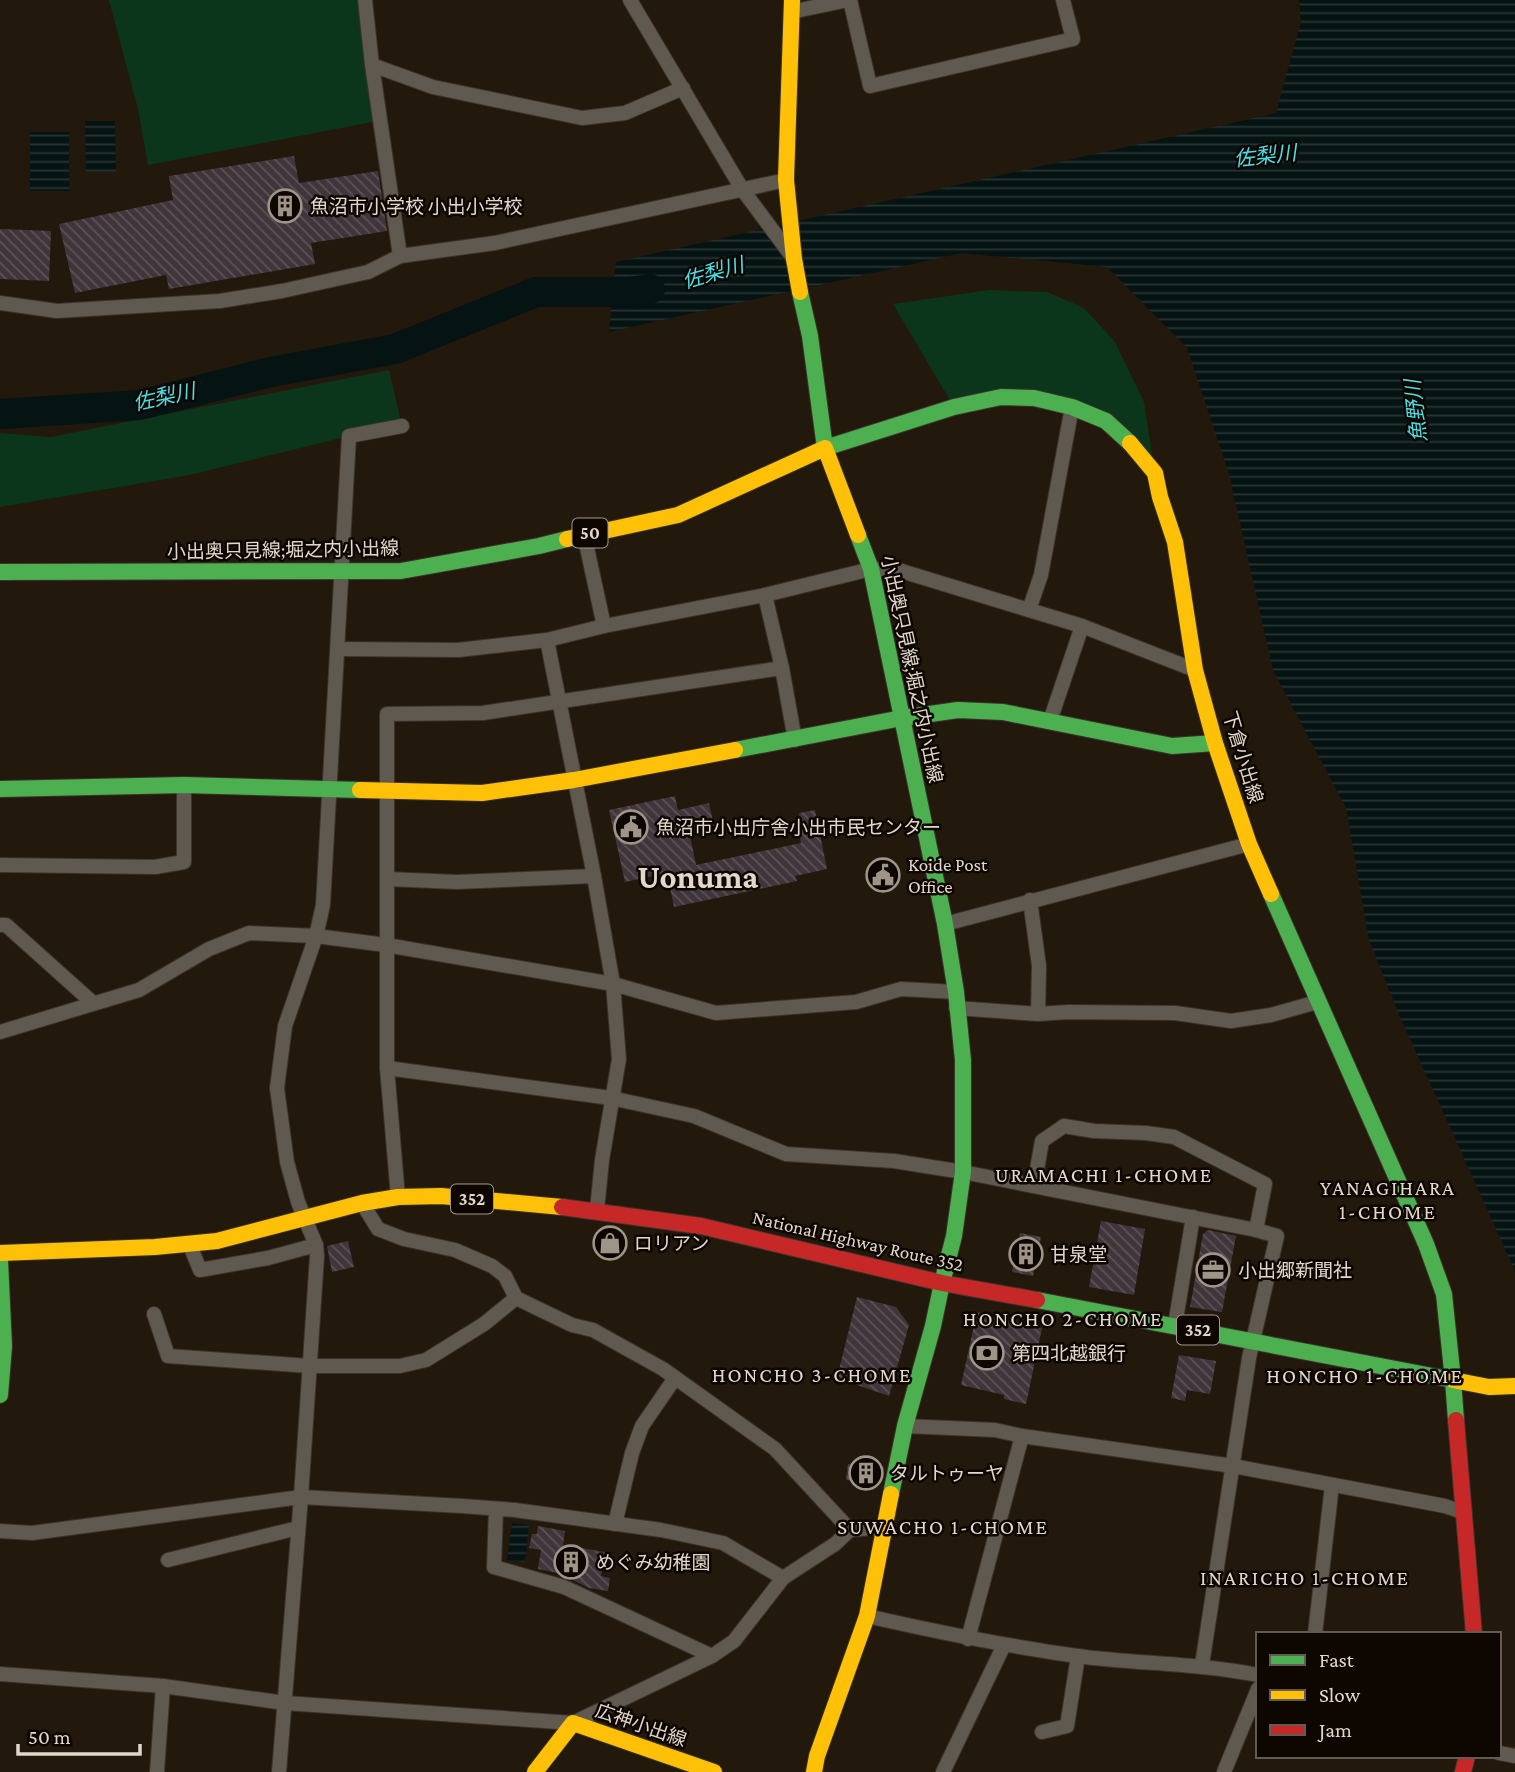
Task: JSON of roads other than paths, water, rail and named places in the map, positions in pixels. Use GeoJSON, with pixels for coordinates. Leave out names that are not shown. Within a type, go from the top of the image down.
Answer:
{"type":"FeatureCollection","features":[{"type":"Feature","properties":{"kind":"main road"},"geometry":{"type":"LineString","coordinates":[[792,6],[786,180],[794,260],[804,321],[810,336],[825,448]]}},
{"type":"Feature","properties":{"kind":"main road","name":"下倉小出線"},"geometry":{"type":"LineString","coordinates":[[825,448],[954,407],[1001,397],[1034,398],[1072,407],[1106,421],[1124,435],[1155,473],[1175,542],[1195,670],[1215,743],[1249,844],[1426,1244],[1444,1294],[1453,1380]]}},
{"type":"Feature","properties":{"kind":"main road","name":"小出奥只見線;堀之内小出線"},"geometry":{"type":"LineString","coordinates":[[0,572],[401,571],[539,546],[678,515],[825,448],[871,569],[945,924],[963,1060],[963,1172],[954,1236],[933,1326],[905,1426],[867,1616],[817,1756],[814,1772]]}},
{"type":"Feature","properties":{"kind":"main road"},"geometry":{"type":"LineString","coordinates":[[0,789],[184,785],[482,793],[958,710],[1003,712],[1172,746],[1215,743]]}},
{"type":"Feature","properties":{"kind":"main road","name":"National Highway Route 352"},"geometry":{"type":"LineString","coordinates":[[0,1253],[155,1247],[217,1241],[362,1203],[398,1197],[441,1196],[597,1210],[701,1226],[942,1283],[1175,1325],[1489,1387],[1515,1387]]}},
{"type":"Feature","properties":{"kind":"main road"},"geometry":{"type":"LineString","coordinates":[[0,1261],[4,1344],[0,1395]]}},
{"type":"Feature","properties":{"kind":"main road"},"geometry":{"type":"LineString","coordinates":[[1453,1380],[1474,1632]]}},
{"type":"Feature","properties":{"kind":"main road","name":"広神小出線"},"geometry":{"type":"LineString","coordinates":[[535,1772],[573,1723],[715,1772]]}},
{"type":"Feature","properties":{"kind":"street"},"geometry":{"type":"LineString","coordinates":[[365,0],[400,256]]}},
{"type":"Feature","properties":{"kind":"street"},"geometry":{"type":"LineString","coordinates":[[630,0],[742,188],[794,260]]}},
{"type":"Feature","properties":{"kind":"street"},"geometry":{"type":"LineString","coordinates":[[792,6],[849,0],[870,86],[1073,39],[1062,0]]}},
{"type":"Feature","properties":{"kind":"street"},"geometry":{"type":"LineString","coordinates":[[372,65],[433,86],[582,118],[625,113],[683,88]]}},
{"type":"Feature","properties":{"kind":"street"},"geometry":{"type":"LineString","coordinates":[[0,303],[57,311],[220,302],[368,272],[400,256],[495,243],[786,180]]}},
{"type":"Feature","properties":{"kind":"street"},"geometry":{"type":"LineString","coordinates":[[1029,610],[1041,575],[1072,407]]}},
{"type":"Feature","properties":{"kind":"street"},"geometry":{"type":"LineString","coordinates":[[279,1772],[301,1497],[316,1245],[287,1162],[277,1088],[285,1026],[316,936],[323,905],[349,436],[402,426]]}},
{"type":"Feature","properties":{"kind":"street"},"geometry":{"type":"LineString","coordinates":[[584,534],[604,626]]}},
{"type":"Feature","properties":{"kind":"street"},"geometry":{"type":"LineString","coordinates":[[339,649],[458,650],[547,640],[604,626],[765,595],[871,569],[898,570],[1082,626],[1195,670]]}},
{"type":"Feature","properties":{"kind":"street"},"geometry":{"type":"LineString","coordinates":[[765,595],[795,740]]}},
{"type":"Feature","properties":{"kind":"street"},"geometry":{"type":"LineString","coordinates":[[1050,721],[1082,626]]}},
{"type":"Feature","properties":{"kind":"street"},"geometry":{"type":"LineString","coordinates":[[547,640],[613,984],[619,1059],[611,1098],[597,1210]]}},
{"type":"Feature","properties":{"kind":"street"},"geometry":{"type":"LineString","coordinates":[[398,1197],[387,1068],[387,714],[483,713],[782,668]]}},
{"type":"Feature","properties":{"kind":"street"},"geometry":{"type":"LineString","coordinates":[[0,865],[155,867],[184,862],[184,785]]}},
{"type":"Feature","properties":{"kind":"street"},"geometry":{"type":"LineString","coordinates":[[945,924],[1249,844]]}},
{"type":"Feature","properties":{"kind":"street"},"geometry":{"type":"LineString","coordinates":[[387,879],[457,882],[594,876]]}},
{"type":"Feature","properties":{"kind":"street"},"geometry":{"type":"LineString","coordinates":[[1030,900],[1039,966],[1038,1014]]}},
{"type":"Feature","properties":{"kind":"street"},"geometry":{"type":"LineString","coordinates":[[0,925],[6,925],[93,1003]]}},
{"type":"Feature","properties":{"kind":"street"},"geometry":{"type":"LineString","coordinates":[[0,1032],[139,990],[209,949],[249,933],[316,936],[386,945],[613,984],[716,1013],[856,1002],[901,989],[1038,1014],[1175,1013],[1231,1021],[1270,1015],[1317,1002]]}},
{"type":"Feature","properties":{"kind":"street"},"geometry":{"type":"LineString","coordinates":[[387,1068],[611,1098],[694,1116],[786,1154],[894,1161],[963,1172],[1277,1236],[1252,1341],[1202,1665]]}},
{"type":"Feature","properties":{"kind":"street"},"geometry":{"type":"LineString","coordinates":[[1034,1186],[1042,1141],[1064,1126],[1174,1138],[1265,1184],[1256,1230]]}},
{"type":"Feature","properties":{"kind":"street"},"geometry":{"type":"LineString","coordinates":[[362,1203],[378,1229],[404,1239],[455,1250],[492,1266],[505,1276],[516,1298],[572,1325],[593,1330],[675,1378],[775,1448],[850,1530]]}},
{"type":"Feature","properties":{"kind":"street"},"geometry":{"type":"LineString","coordinates":[[1175,1325],[1193,1217]]}},
{"type":"Feature","properties":{"kind":"street"},"geometry":{"type":"LineString","coordinates":[[189,1243],[200,1269],[268,1258],[316,1245]]}},
{"type":"Feature","properties":{"kind":"street"},"geometry":{"type":"LineString","coordinates":[[154,1314],[168,1356],[310,1366],[400,1366],[426,1360],[484,1324],[516,1298]]}},
{"type":"Feature","properties":{"kind":"street"},"geometry":{"type":"LineString","coordinates":[[615,1524],[632,1453],[642,1426],[675,1378]]}},
{"type":"Feature","properties":{"kind":"street"},"geometry":{"type":"LineString","coordinates":[[905,1426],[995,1430],[1233,1466],[1446,1506],[1465,1513]]}},
{"type":"Feature","properties":{"kind":"street"},"geometry":{"type":"LineString","coordinates":[[968,1639],[1022,1436]]}},
{"type":"Feature","properties":{"kind":"street"},"geometry":{"type":"LineString","coordinates":[[1315,1632],[1332,1485]]}},
{"type":"Feature","properties":{"kind":"street"},"geometry":{"type":"LineString","coordinates":[[0,1531],[32,1533],[301,1497],[461,1506],[515,1510],[661,1530],[723,1544],[783,1578]]}},
{"type":"Feature","properties":{"kind":"street"},"geometry":{"type":"LineString","coordinates":[[496,1510],[494,1567],[564,1587],[712,1656]]}},
{"type":"Feature","properties":{"kind":"street"},"geometry":{"type":"LineString","coordinates":[[0,1674],[163,1686],[285,1703],[573,1723],[712,1656],[734,1641],[783,1578],[835,1544],[850,1530],[884,1527]]}},
{"type":"Feature","properties":{"kind":"street"},"geometry":{"type":"LineString","coordinates":[[168,1560],[298,1528]]}},
{"type":"Feature","properties":{"kind":"street"},"geometry":{"type":"LineString","coordinates":[[867,1616],[1004,1645],[1078,1656],[1202,1665],[1256,1675]]}},
{"type":"Feature","properties":{"kind":"street"},"geometry":{"type":"LineString","coordinates":[[943,1772],[1004,1645]]}},
{"type":"Feature","properties":{"kind":"street"},"geometry":{"type":"LineString","coordinates":[[1042,1732],[1066,1726],[1078,1656]]}},
{"type":"Feature","properties":{"kind":"street"},"geometry":{"type":"LineString","coordinates":[[157,1772],[163,1686]]}},
{"type":"Feature","properties":{"kind":"street"},"geometry":{"type":"LineString","coordinates":[[1224,1772],[1256,1694]]}},
{"type":"Feature","properties":{"kind":"water","name":"魚野川"},"geometry":{"type":"Polygon","coordinates":[[[1299,0],[1515,0],[1515,1271],[1400,1017],[1369,940],[1346,808],[1273,670],[1229,474],[1187,348],[1107,267],[962,253],[609,332],[616,262],[1276,113],[1301,22],[1299,0]]]}},
{"type":"Feature","properties":{"kind":"water"},"geometry":{"type":"Polygon","coordinates":[[[85,121],[115,121],[116,172],[86,172],[85,121]]]}},
{"type":"Feature","properties":{"kind":"water"},"geometry":{"type":"Polygon","coordinates":[[[30,132],[69,132],[69,191],[30,191],[30,132]]]}},
{"type":"Feature","properties":{"kind":"water"},"geometry":{"type":"Polygon","coordinates":[[[512,1523],[529,1525],[525,1562],[507,1560],[512,1523]]]}},
{"type":"Feature","properties":{"kind":"waterway","name":"佐梨川"},"geometry":{"type":"LineString","coordinates":[[0,414],[140,405],[271,372],[395,349],[536,292],[628,292],[650,289]]}},
{"type":"Feature","properties":{"kind":"place","name":"魚沼市小学校 小出小学校"},"geometry":{"type":"Point","coordinates":[285,206]}},
{"type":"Feature","properties":{"kind":"place","name":"魚沼市小出庁舎小出市民センター"},"geometry":{"type":"Point","coordinates":[631,827]}},
{"type":"Feature","properties":{"kind":"place","name":"Koide Post Office"},"geometry":{"type":"Point","coordinates":[883,875]}},
{"type":"Feature","properties":{"kind":"place","name":"ロリアン"},"geometry":{"type":"Point","coordinates":[610,1243]}},
{"type":"Feature","properties":{"kind":"place","name":"甘泉堂"},"geometry":{"type":"Point","coordinates":[1026,1254]}},
{"type":"Feature","properties":{"kind":"place","name":"小出郷新聞社"},"geometry":{"type":"Point","coordinates":[1213,1270]}},
{"type":"Feature","properties":{"kind":"place","name":"第四北越銀行"},"geometry":{"type":"Point","coordinates":[987,1353]}},
{"type":"Feature","properties":{"kind":"place","name":"タルトゥーヤ"},"geometry":{"type":"Point","coordinates":[866,1473]}},
{"type":"Feature","properties":{"kind":"place","name":"めぐみ幼稚園"},"geometry":{"type":"Point","coordinates":[571,1562]}},
{"type":"Feature","properties":{"kind":"district","name":"Uonuma"},"geometry":{"type":"Point","coordinates":[698,876]}},
{"type":"Feature","properties":{"kind":"district","name":"URAMACHI 1-CHOME"},"geometry":{"type":"Point","coordinates":[1104,1175]}},
{"type":"Feature","properties":{"kind":"district","name":"YANAGIHARA 1-CHOME"},"geometry":{"type":"Point","coordinates":[1388,1200]}},
{"type":"Feature","properties":{"kind":"district","name":"HONCHO 2-CHOME"},"geometry":{"type":"Point","coordinates":[1063,1319]}},
{"type":"Feature","properties":{"kind":"district","name":"HONCHO 3-CHOME"},"geometry":{"type":"Point","coordinates":[812,1375]}},
{"type":"Feature","properties":{"kind":"district","name":"HONCHO 1-CHOME"},"geometry":{"type":"Point","coordinates":[1365,1376]}},
{"type":"Feature","properties":{"kind":"district","name":"SUWACHO 1-CHOME"},"geometry":{"type":"Point","coordinates":[943,1527]}},
{"type":"Feature","properties":{"kind":"district","name":"INARICHO 1-CHOME"},"geometry":{"type":"Point","coordinates":[1305,1578]}}]}
